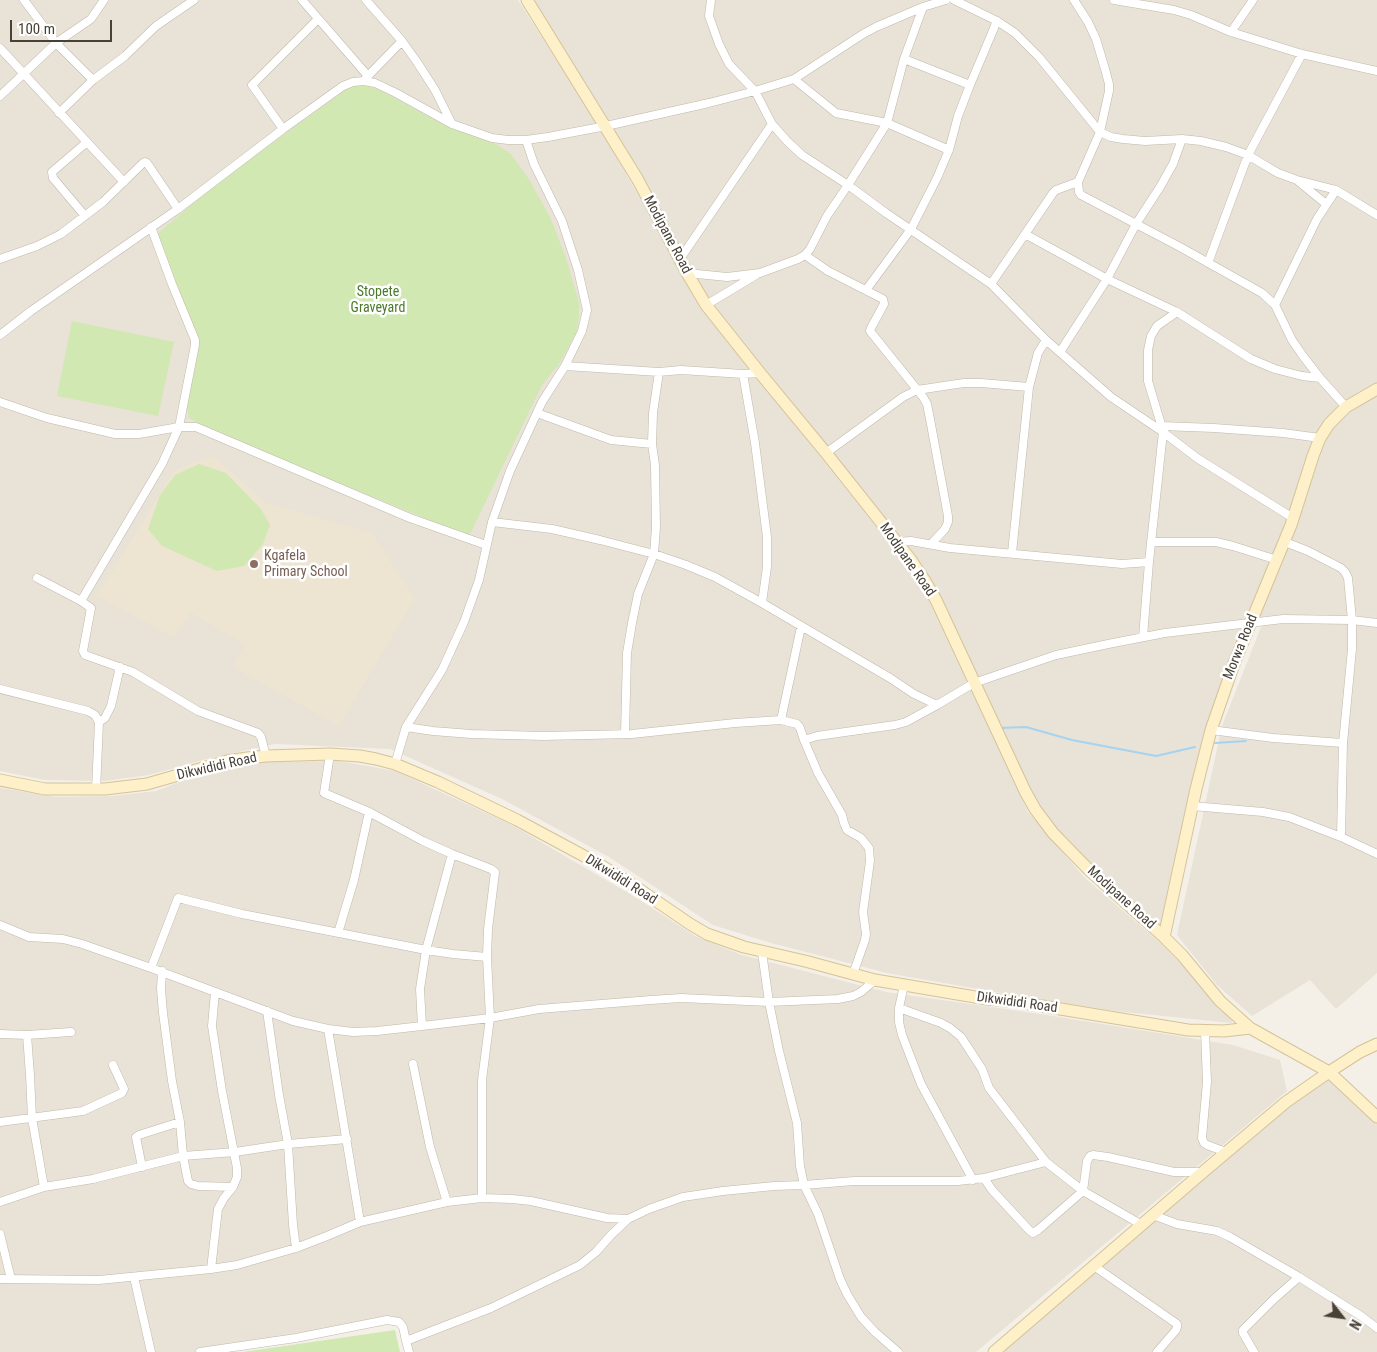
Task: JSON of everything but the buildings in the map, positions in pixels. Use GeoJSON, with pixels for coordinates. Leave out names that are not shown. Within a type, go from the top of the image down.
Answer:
{"type":"FeatureCollection","features":[{"type":"Feature","properties":{"kind":"main road","name":"Modipane Road"},"geometry":{"type":"LineString","coordinates":[[527,0],[638,180],[706,305],[911,560],[932,592],[1025,791],[1035,809],[1053,833],[1090,871],[1164,937],[1182,955],[1220,1001],[1250,1028],[1329,1072],[1377,1117]]}},
{"type":"Feature","properties":{"kind":"main road","name":"Morwa Road"},"geometry":{"type":"LineString","coordinates":[[1164,937],[1192,806],[1211,730],[1235,661],[1293,518],[1320,438],[1328,424],[1346,407],[1377,389]]}},
{"type":"Feature","properties":{"kind":"main road","name":"Dikwididi Road"},"geometry":{"type":"LineString","coordinates":[[0,780],[45,789],[96,790],[147,784],[227,761],[266,756],[330,754],[360,756],[395,764],[503,813],[597,863],[707,934],[744,947],[875,980],[1173,1028],[1205,1031],[1250,1028]]}},
{"type":"Feature","properties":{"kind":"main road"},"geometry":{"type":"LineString","coordinates":[[994,1352],[1286,1102],[1360,1052],[1377,1044]]}},
{"type":"Feature","properties":{"kind":"street"},"geometry":{"type":"LineString","coordinates":[[24,0],[56,43],[93,80]]}},
{"type":"Feature","properties":{"kind":"street"},"geometry":{"type":"LineString","coordinates":[[0,96],[56,43],[91,19],[104,0]]}},
{"type":"Feature","properties":{"kind":"street"},"geometry":{"type":"LineString","coordinates":[[59,113],[93,80],[125,56],[156,26],[194,0]]}},
{"type":"Feature","properties":{"kind":"street"},"geometry":{"type":"LineString","coordinates":[[302,0],[366,78],[452,124],[492,138],[508,140],[548,137],[606,126],[755,91],[794,79],[876,27],[946,0]]}},
{"type":"Feature","properties":{"kind":"street"},"geometry":{"type":"LineString","coordinates":[[366,0],[402,41],[435,90],[452,124]]}},
{"type":"Feature","properties":{"kind":"street"},"geometry":{"type":"LineString","coordinates":[[711,0],[710,16],[719,44],[729,64],[755,91],[772,124],[802,155],[991,284],[1046,340],[1111,396],[1162,429],[1197,458],[1293,518]]}},
{"type":"Feature","properties":{"kind":"street"},"geometry":{"type":"LineString","coordinates":[[954,0],[997,20],[1015,33],[1028,45],[1100,132],[1111,137],[1123,139],[1145,141],[1182,139],[1226,147],[1248,155],[1278,173],[1336,190],[1377,215]]}},
{"type":"Feature","properties":{"kind":"street"},"geometry":{"type":"LineString","coordinates":[[1074,0],[1096,39],[1109,84],[1108,98],[1100,132],[1078,182],[1078,190],[1081,195],[1262,293],[1275,305],[1292,340],[1303,356],[1346,407]]}},
{"type":"Feature","properties":{"kind":"street"},"geometry":{"type":"LineString","coordinates":[[1114,0],[1174,10],[1231,32],[1302,54],[1377,71]]}},
{"type":"Feature","properties":{"kind":"street"},"geometry":{"type":"LineString","coordinates":[[1231,32],[1253,0]]}},
{"type":"Feature","properties":{"kind":"street"},"geometry":{"type":"LineString","coordinates":[[706,305],[760,273],[798,259],[810,249],[827,216],[887,123],[904,59],[923,8]]}},
{"type":"Feature","properties":{"kind":"street"},"geometry":{"type":"LineString","coordinates":[[283,129],[252,86],[318,19]]}},
{"type":"Feature","properties":{"kind":"street"},"geometry":{"type":"LineString","coordinates":[[866,290],[911,229],[937,178],[949,150],[958,116],[997,20]]}},
{"type":"Feature","properties":{"kind":"street"},"geometry":{"type":"LineString","coordinates":[[0,335],[31,311],[178,209],[343,86],[366,78],[402,41]]}},
{"type":"Feature","properties":{"kind":"street"},"geometry":{"type":"LineString","coordinates":[[0,48],[124,182]]}},
{"type":"Feature","properties":{"kind":"street"},"geometry":{"type":"LineString","coordinates":[[1208,263],[1248,155],[1302,54]]}},
{"type":"Feature","properties":{"kind":"street"},"geometry":{"type":"LineString","coordinates":[[904,59],[970,85]]}},
{"type":"Feature","properties":{"kind":"street"},"geometry":{"type":"LineString","coordinates":[[794,79],[836,113],[887,123],[949,150]]}},
{"type":"Feature","properties":{"kind":"street"},"geometry":{"type":"LineString","coordinates":[[680,259],[772,124]]}},
{"type":"Feature","properties":{"kind":"street"},"geometry":{"type":"LineString","coordinates":[[1060,352],[1107,279],[1136,224],[1169,172],[1182,139]]}},
{"type":"Feature","properties":{"kind":"street"},"geometry":{"type":"LineString","coordinates":[[395,764],[406,727],[442,670],[464,622],[479,580],[492,522],[510,471],[542,402],[565,366],[582,331],[587,310],[578,270],[562,221],[534,164],[526,140]]}},
{"type":"Feature","properties":{"kind":"street"},"geometry":{"type":"LineString","coordinates":[[85,216],[53,178],[52,172],[87,142]]}},
{"type":"Feature","properties":{"kind":"street"},"geometry":{"type":"LineString","coordinates":[[0,259],[37,246],[61,234],[103,202],[145,162],[178,209]]}},
{"type":"Feature","properties":{"kind":"street"},"geometry":{"type":"LineString","coordinates":[[1297,180],[1326,204]]}},
{"type":"Feature","properties":{"kind":"street"},"geometry":{"type":"LineString","coordinates":[[991,284],[1053,193],[1056,190],[1078,182]]}},
{"type":"Feature","properties":{"kind":"street"},"geometry":{"type":"LineString","coordinates":[[1275,305],[1317,219],[1336,190]]}},
{"type":"Feature","properties":{"kind":"street"},"geometry":{"type":"LineString","coordinates":[[81,601],[162,464],[179,427],[196,342],[151,227]]}},
{"type":"Feature","properties":{"kind":"street"},"geometry":{"type":"LineString","coordinates":[[1025,234],[1107,279],[1177,312],[1252,360],[1302,376],[1320,378]]}},
{"type":"Feature","properties":{"kind":"street"},"geometry":{"type":"LineString","coordinates":[[805,255],[828,271],[883,300],[884,304],[870,331],[927,404],[948,516],[945,529],[931,544]]}},
{"type":"Feature","properties":{"kind":"street"},"geometry":{"type":"LineString","coordinates":[[687,273],[726,277],[760,273]]}},
{"type":"Feature","properties":{"kind":"street"},"geometry":{"type":"LineString","coordinates":[[1143,637],[1162,429],[1148,381],[1148,350],[1151,336],[1157,326],[1177,312]]}},
{"type":"Feature","properties":{"kind":"street"},"geometry":{"type":"LineString","coordinates":[[1012,553],[1028,387],[1038,353],[1046,340]]}},
{"type":"Feature","properties":{"kind":"street"},"geometry":{"type":"LineString","coordinates":[[565,366],[659,372],[681,370],[742,374],[760,373]]}},
{"type":"Feature","properties":{"kind":"street"},"geometry":{"type":"LineString","coordinates":[[625,734],[627,653],[638,594],[654,554],[656,500],[652,444],[653,412],[659,372]]}},
{"type":"Feature","properties":{"kind":"street"},"geometry":{"type":"LineString","coordinates":[[742,374],[756,452],[767,537],[766,576],[762,603]]}},
{"type":"Feature","properties":{"kind":"street"},"geometry":{"type":"LineString","coordinates":[[826,453],[917,390],[964,383],[1028,387]]}},
{"type":"Feature","properties":{"kind":"street"},"geometry":{"type":"LineString","coordinates":[[0,402],[46,418],[115,434],[139,434],[179,427],[203,429],[330,485],[401,514],[486,545]]}},
{"type":"Feature","properties":{"kind":"street"},"geometry":{"type":"LineString","coordinates":[[537,413],[611,440],[652,444]]}},
{"type":"Feature","properties":{"kind":"street"},"geometry":{"type":"LineString","coordinates":[[1162,429],[1214,428],[1283,433],[1320,438]]}},
{"type":"Feature","properties":{"kind":"street"},"geometry":{"type":"LineString","coordinates":[[492,522],[552,529],[654,554],[686,565],[715,577],[762,603],[914,694],[937,705]]}},
{"type":"Feature","properties":{"kind":"street"},"geometry":{"type":"LineString","coordinates":[[896,542],[904,541],[950,548],[1122,564],[1149,562]]}},
{"type":"Feature","properties":{"kind":"street"},"geometry":{"type":"LineString","coordinates":[[1152,542],[1216,542],[1277,560]]}},
{"type":"Feature","properties":{"kind":"street"},"geometry":{"type":"LineString","coordinates":[[1284,542],[1308,551],[1341,568],[1348,578],[1352,620],[1352,649],[1343,743],[1342,837]]}},
{"type":"Feature","properties":{"kind":"street"},"geometry":{"type":"LineString","coordinates":[[37,578],[90,606],[84,653],[133,672],[198,711],[260,734],[266,756]]}},
{"type":"Feature","properties":{"kind":"street"},"geometry":{"type":"LineString","coordinates":[[804,740],[817,736],[906,722],[974,683],[1056,656],[1143,637],[1283,619],[1352,620],[1377,623]]}},
{"type":"Feature","properties":{"kind":"street"},"geometry":{"type":"LineString","coordinates":[[781,720],[801,627]]}},
{"type":"Feature","properties":{"kind":"street"},"geometry":{"type":"LineString","coordinates":[[99,722],[105,718],[111,706],[120,667]]}},
{"type":"Feature","properties":{"kind":"street"},"geometry":{"type":"LineString","coordinates":[[0,689],[92,712],[99,722],[96,790]]}},
{"type":"Feature","properties":{"kind":"street"},"geometry":{"type":"LineString","coordinates":[[406,727],[470,734],[543,736],[632,734],[781,720],[797,724],[818,773],[842,815],[847,830],[861,838],[869,848],[870,861],[863,912],[866,934],[853,974]]}},
{"type":"Feature","properties":{"kind":"street"},"geometry":{"type":"LineString","coordinates":[[1211,730],[1273,738],[1343,743]]}},
{"type":"Feature","properties":{"kind":"street"},"geometry":{"type":"LineString","coordinates":[[330,754],[324,793],[369,812],[423,841],[495,872],[488,929],[487,957],[490,1018],[482,1080],[482,1198]]}},
{"type":"Feature","properties":{"kind":"street"},"geometry":{"type":"LineString","coordinates":[[1192,806],[1263,812],[1289,817],[1342,837],[1377,854]]}},
{"type":"Feature","properties":{"kind":"street"},"geometry":{"type":"LineString","coordinates":[[338,933],[350,895],[369,812]]}},
{"type":"Feature","properties":{"kind":"street"},"geometry":{"type":"LineString","coordinates":[[422,1026],[420,989],[426,950],[452,854]]}},
{"type":"Feature","properties":{"kind":"street"},"geometry":{"type":"LineString","coordinates":[[151,968],[178,898],[242,914],[426,950],[487,957]]}},
{"type":"Feature","properties":{"kind":"street"},"geometry":{"type":"LineString","coordinates":[[0,925],[29,937],[76,943],[162,971],[292,1021],[353,1032],[490,1018],[539,1009],[651,1000],[681,998],[769,1002],[838,999],[862,992],[875,980]]}},
{"type":"Feature","properties":{"kind":"street"},"geometry":{"type":"LineString","coordinates":[[762,952],[769,1002],[779,1051],[797,1123],[800,1166],[804,1185],[818,1214],[847,1294],[861,1317],[898,1352]]}},
{"type":"Feature","properties":{"kind":"street"},"geometry":{"type":"LineString","coordinates":[[162,971],[161,989],[172,1081],[188,1181],[198,1186],[233,1186]]}},
{"type":"Feature","properties":{"kind":"street"},"geometry":{"type":"LineString","coordinates":[[904,984],[898,1022],[902,1035],[921,1084],[973,1180]]}},
{"type":"Feature","properties":{"kind":"street"},"geometry":{"type":"LineString","coordinates":[[210,1269],[218,1209],[233,1186],[237,1176],[235,1152],[222,1091],[212,1026],[215,992]]}},
{"type":"Feature","properties":{"kind":"street"},"geometry":{"type":"LineString","coordinates":[[899,1008],[941,1022],[956,1031],[982,1069],[989,1088],[1046,1162],[1083,1191],[1142,1225]]}},
{"type":"Feature","properties":{"kind":"street"},"geometry":{"type":"LineString","coordinates":[[267,1011],[288,1144],[296,1248]]}},
{"type":"Feature","properties":{"kind":"street"},"geometry":{"type":"LineString","coordinates":[[328,1029],[360,1222]]}},
{"type":"Feature","properties":{"kind":"street"},"geometry":{"type":"LineString","coordinates":[[1205,1031],[1207,1082],[1202,1138],[1207,1146],[1226,1152]]}},
{"type":"Feature","properties":{"kind":"street"},"geometry":{"type":"LineString","coordinates":[[0,1034],[27,1035],[71,1032]]}},
{"type":"Feature","properties":{"kind":"street"},"geometry":{"type":"LineString","coordinates":[[27,1035],[32,1118],[44,1187]]}},
{"type":"Feature","properties":{"kind":"street"},"geometry":{"type":"LineString","coordinates":[[413,1064],[430,1147],[447,1202]]}},
{"type":"Feature","properties":{"kind":"street"},"geometry":{"type":"LineString","coordinates":[[0,1122],[83,1110],[122,1093],[124,1089],[113,1065]]}},
{"type":"Feature","properties":{"kind":"street"},"geometry":{"type":"LineString","coordinates":[[142,1167],[136,1137],[180,1122]]}},
{"type":"Feature","properties":{"kind":"street"},"geometry":{"type":"LineString","coordinates":[[0,1202],[44,1187],[93,1179],[183,1156],[235,1152],[347,1138]]}},
{"type":"Feature","properties":{"kind":"street"},"geometry":{"type":"LineString","coordinates":[[984,1178],[992,1190],[1033,1233],[1083,1191],[1087,1161],[1090,1156],[1093,1155],[1174,1172],[1203,1172]]}},
{"type":"Feature","properties":{"kind":"street"},"geometry":{"type":"LineString","coordinates":[[406,1341],[490,1308],[580,1265],[596,1252],[628,1219],[683,1197],[774,1186],[854,1181],[973,1180],[1046,1162]]}},
{"type":"Feature","properties":{"kind":"street"},"geometry":{"type":"LineString","coordinates":[[0,1279],[99,1280],[210,1269],[251,1262],[296,1248],[360,1222],[420,1207],[482,1198],[531,1201],[607,1218],[628,1219]]}},
{"type":"Feature","properties":{"kind":"street"},"geometry":{"type":"LineString","coordinates":[[1154,1215],[1177,1224],[1217,1231],[1230,1237],[1299,1276],[1377,1328]]}},
{"type":"Feature","properties":{"kind":"street"},"geometry":{"type":"LineString","coordinates":[[0,1234],[11,1279]]}},
{"type":"Feature","properties":{"kind":"street"},"geometry":{"type":"LineString","coordinates":[[1094,1266],[1176,1324],[1178,1327],[1176,1330],[1157,1352]]}},
{"type":"Feature","properties":{"kind":"street"},"geometry":{"type":"LineString","coordinates":[[1254,1352],[1243,1330],[1299,1276]]}},
{"type":"Feature","properties":{"kind":"street"},"geometry":{"type":"LineString","coordinates":[[134,1277],[151,1352]]}},
{"type":"Feature","properties":{"kind":"street"},"geometry":{"type":"LineString","coordinates":[[200,1352],[296,1338],[387,1320],[398,1322],[403,1327],[409,1352]]}},
{"type":"Feature","properties":{"kind":"shaded area"},"geometry":{"type":"Polygon","coordinates":[[[0,0],[518,0],[598,125],[674,257],[749,368],[894,549],[925,592],[1028,812],[1085,878],[1164,946],[1231,1016],[1232,1023],[1115,1011],[887,973],[771,943],[713,925],[609,857],[502,799],[390,749],[275,744],[207,759],[149,775],[104,781],[45,780],[0,771],[0,0]]]}},
{"type":"Feature","properties":{"kind":"shaded area"},"geometry":{"type":"Polygon","coordinates":[[[527,0],[1377,0],[1377,973],[1336,1009],[1310,980],[1252,1016],[1217,985],[1177,935],[1222,726],[1263,622],[1251,623],[1222,699],[1164,937],[1035,809],[936,600],[719,322],[527,0]]]}},
{"type":"Feature","properties":{"kind":"shaded area","name":"Kgafela Primary School"},"geometry":{"type":"Polygon","coordinates":[[[213,456],[267,503],[372,533],[415,598],[339,726],[233,667],[244,644],[191,613],[173,637],[97,596],[174,470],[213,456]]]}},
{"type":"Feature","properties":{"kind":"shaded area"},"geometry":{"type":"Polygon","coordinates":[[[339,761],[395,771],[510,824],[635,897],[695,936],[742,955],[886,992],[1040,1014],[1233,1045],[1280,1060],[1287,1091],[976,1352],[409,1352],[403,1327],[387,1320],[200,1352],[0,1352],[0,788],[56,797],[113,796],[156,791],[198,775],[266,762],[339,761]]]}},
{"type":"Feature","properties":{"kind":"shaded area"},"geometry":{"type":"Polygon","coordinates":[[[1329,1072],[1377,1117],[1377,1352],[994,1352],[1329,1072]]]}},
{"type":"Feature","properties":{"kind":"green space","name":"Stopete Graveyard"},"geometry":{"type":"Polygon","coordinates":[[[361,84],[380,90],[444,125],[491,141],[511,154],[530,181],[551,219],[566,258],[579,303],[577,331],[559,364],[542,385],[469,536],[273,456],[207,428],[189,418],[186,403],[198,338],[156,235],[217,183],[351,86],[361,84]]]}},
{"type":"Feature","properties":{"kind":"green space"},"geometry":{"type":"Polygon","coordinates":[[[72,321],[174,342],[158,416],[57,396],[72,321]]]}},
{"type":"Feature","properties":{"kind":"green space"},"geometry":{"type":"Polygon","coordinates":[[[199,464],[226,473],[261,509],[270,525],[263,544],[244,566],[217,571],[162,546],[148,529],[160,495],[175,475],[199,464]]]}},
{"type":"Feature","properties":{"kind":"green space"},"geometry":{"type":"Polygon","coordinates":[[[395,1330],[400,1352],[243,1352],[395,1330]]]}},
{"type":"Feature","properties":{"kind":"waterway"},"geometry":{"type":"LineString","coordinates":[[1000,728],[1026,727],[1072,740],[1156,756],[1195,747]]}},
{"type":"Feature","properties":{"kind":"waterway"},"geometry":{"type":"LineString","coordinates":[[1215,743],[1246,741]]}},
{"type":"Feature","properties":{"kind":"place","name":"Kgafela Primary School"},"geometry":{"type":"Point","coordinates":[254,564]}}]}
